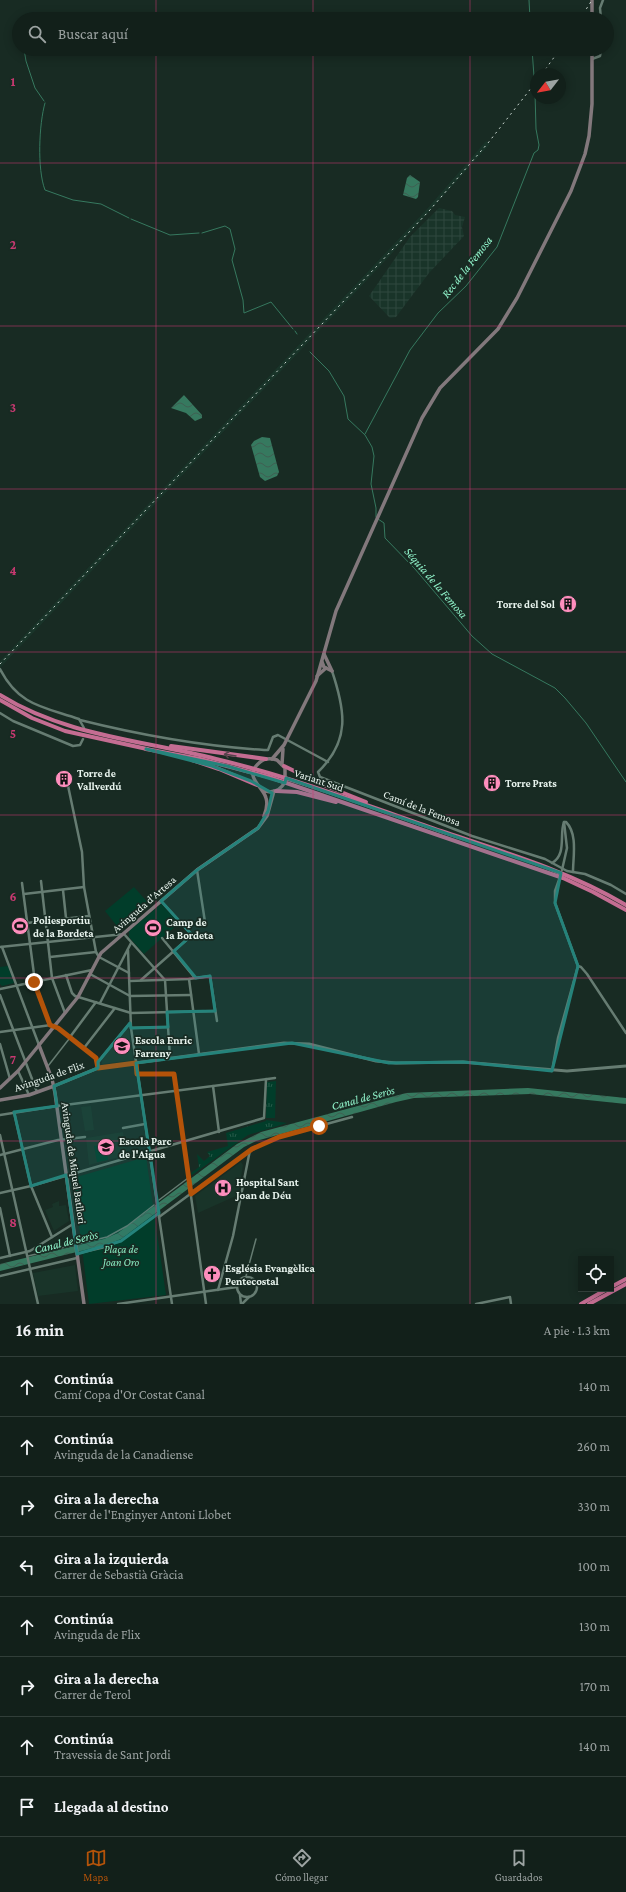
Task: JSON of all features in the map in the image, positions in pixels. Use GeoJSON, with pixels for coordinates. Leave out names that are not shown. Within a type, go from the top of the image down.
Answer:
{"type":"FeatureCollection","features":[{"type":"Feature","properties":{"kind":"highway","name":"Variant Sud"},"geometry":{"type":"LineString","coordinates":[[0,695],[48,719],[98,734],[197,754],[282,779],[401,822]]}},
{"type":"Feature","properties":{"kind":"highway"},"geometry":{"type":"LineString","coordinates":[[0,700],[32,718],[65,731],[146,749],[219,769],[256,785]]}},
{"type":"Feature","properties":{"kind":"highway"},"geometry":{"type":"LineString","coordinates":[[98,734],[248,758],[266,759]]}},
{"type":"Feature","properties":{"kind":"highway","name":"Variant Sud"},"geometry":{"type":"LineString","coordinates":[[146,749],[250,770]]}},
{"type":"Feature","properties":{"kind":"highway"},"geometry":{"type":"LineString","coordinates":[[283,765],[335,790],[421,822],[424,825]]}},
{"type":"Feature","properties":{"kind":"highway","name":"Variant Sud"},"geometry":{"type":"LineString","coordinates":[[289,782],[424,825],[559,872],[598,889],[626,906]]}},
{"type":"Feature","properties":{"kind":"highway"},"geometry":{"type":"LineString","coordinates":[[275,791],[291,791],[313,796],[401,822],[569,880],[626,910]]}},
{"type":"Feature","properties":{"kind":"highway"},"geometry":{"type":"LineString","coordinates":[[614,1285],[626,1279]]}},
{"type":"Feature","properties":{"kind":"highway"},"geometry":{"type":"LineString","coordinates":[[589,1304],[626,1284]]}},
{"type":"Feature","properties":{"kind":"highway"},"geometry":{"type":"LineString","coordinates":[[581,1304],[602,1292]]}},
{"type":"Feature","properties":{"kind":"main road"},"geometry":{"type":"LineString","coordinates":[[592,0],[592,12]]}},
{"type":"Feature","properties":{"kind":"main road"},"geometry":{"type":"LineString","coordinates":[[256,829],[265,818],[275,791],[285,782],[286,773],[281,755],[284,745],[317,676],[336,611],[377,521],[402,460],[430,404],[440,388],[486,343],[498,329],[517,298],[571,191],[585,154],[589,136],[592,104],[592,59]]}},
{"type":"Feature","properties":{"kind":"main road"},"geometry":{"type":"LineString","coordinates":[[324,652],[332,671]]}},
{"type":"Feature","properties":{"kind":"main road"},"geometry":{"type":"LineString","coordinates":[[321,663],[328,663]]}},
{"type":"Feature","properties":{"kind":"main road"},"geometry":{"type":"LineString","coordinates":[[321,663],[332,671]]}},
{"type":"Feature","properties":{"kind":"main road"},"geometry":{"type":"LineString","coordinates":[[317,676],[326,668]]}},
{"type":"Feature","properties":{"kind":"main road"},"geometry":{"type":"LineString","coordinates":[[272,759],[284,745]]}},
{"type":"Feature","properties":{"kind":"main road"},"geometry":{"type":"LineString","coordinates":[[265,818],[267,803],[262,790],[256,785],[253,776],[255,768],[259,762],[266,759],[272,759],[283,765]]}},
{"type":"Feature","properties":{"kind":"main road"},"geometry":{"type":"LineString","coordinates":[[262,790],[275,791]]}},
{"type":"Feature","properties":{"kind":"main road"},"geometry":{"type":"LineString","coordinates":[[256,829],[264,816],[267,803]]}},
{"type":"Feature","properties":{"kind":"main road","name":"Avinguda d'Artesa"},"geometry":{"type":"LineString","coordinates":[[0,1088],[18,1072],[78,996],[98,957],[116,939],[124,934],[198,870],[256,829]]}},
{"type":"Feature","properties":{"kind":"main road","name":"Avinguda de Miquel Batllori"},"geometry":{"type":"LineString","coordinates":[[39,1045],[48,1066],[54,1086],[77,1255]]}},
{"type":"Feature","properties":{"kind":"main road","name":"Avinguda de Flix"},"geometry":{"type":"LineString","coordinates":[[0,1100],[29,1095],[54,1086]]}},
{"type":"Feature","properties":{"kind":"main road"},"geometry":{"type":"LineString","coordinates":[[77,1255],[84,1304]]}},
{"type":"Feature","properties":{"kind":"street"},"geometry":{"type":"LineString","coordinates":[[600,12],[600,8],[603,0]]}},
{"type":"Feature","properties":{"kind":"street"},"geometry":{"type":"LineString","coordinates":[[592,59],[600,56]]}},
{"type":"Feature","properties":{"kind":"street"},"geometry":{"type":"LineString","coordinates":[[0,669],[10,686],[27,701],[50,711],[80,720],[118,729],[207,745],[264,750],[268,750],[274,737],[278,735],[328,762]]}},
{"type":"Feature","properties":{"kind":"street","name":"Camí de la Femosa"},"geometry":{"type":"LineString","coordinates":[[332,671],[343,716],[340,742],[328,762],[318,774],[323,778],[440,824],[538,857],[567,871],[611,885],[626,894]]}},
{"type":"Feature","properties":{"kind":"street"},"geometry":{"type":"LineString","coordinates":[[0,713],[13,721],[72,746],[79,745],[82,739]]}},
{"type":"Feature","properties":{"kind":"street"},"geometry":{"type":"LineString","coordinates":[[80,720],[84,728]]}},
{"type":"Feature","properties":{"kind":"street"},"geometry":{"type":"LineString","coordinates":[[67,782],[82,852],[84,887],[96,952],[98,957],[129,974]]}},
{"type":"Feature","properties":{"kind":"street"},"geometry":{"type":"LineString","coordinates":[[552,864],[557,860],[561,853],[564,822]]}},
{"type":"Feature","properties":{"kind":"street"},"geometry":{"type":"LineString","coordinates":[[552,1071],[558,1038],[578,966],[572,945],[563,928],[556,907],[555,894],[557,884],[564,867],[568,845],[564,822]]}},
{"type":"Feature","properties":{"kind":"street"},"geometry":{"type":"LineString","coordinates":[[564,822],[570,826],[574,844],[572,872]]}},
{"type":"Feature","properties":{"kind":"street"},"geometry":{"type":"LineString","coordinates":[[198,870],[205,922]]}},
{"type":"Feature","properties":{"kind":"street"},"geometry":{"type":"LineString","coordinates":[[41,881],[52,978],[65,1013]]}},
{"type":"Feature","properties":{"kind":"street"},"geometry":{"type":"LineString","coordinates":[[22,883],[34,982],[53,1026],[84,1048],[98,1062]]}},
{"type":"Feature","properties":{"kind":"street"},"geometry":{"type":"LineString","coordinates":[[24,894],[84,887]]}},
{"type":"Feature","properties":{"kind":"street"},"geometry":{"type":"LineString","coordinates":[[63,890],[66,918]]}},
{"type":"Feature","properties":{"kind":"street"},"geometry":{"type":"LineString","coordinates":[[141,981],[192,935],[161,901]]}},
{"type":"Feature","properties":{"kind":"street"},"geometry":{"type":"LineString","coordinates":[[27,923],[89,916]]}},
{"type":"Feature","properties":{"kind":"street"},"geometry":{"type":"LineString","coordinates":[[39,1045],[6,956],[1,947],[124,934],[165,980],[170,1058]]}},
{"type":"Feature","properties":{"kind":"street"},"geometry":{"type":"LineString","coordinates":[[113,935],[116,939]]}},
{"type":"Feature","properties":{"kind":"street"},"geometry":{"type":"LineString","coordinates":[[162,938],[196,978]]}},
{"type":"Feature","properties":{"kind":"street"},"geometry":{"type":"LineString","coordinates":[[48,1066],[98,1003],[110,985],[131,943]]}},
{"type":"Feature","properties":{"kind":"street"},"geometry":{"type":"LineString","coordinates":[[128,950],[131,1013],[130,1023],[140,1096],[158,1201],[172,1304]]}},
{"type":"Feature","properties":{"kind":"street"},"geometry":{"type":"LineString","coordinates":[[50,957],[96,952]]}},
{"type":"Feature","properties":{"kind":"street"},"geometry":{"type":"LineString","coordinates":[[0,956],[6,956]]}},
{"type":"Feature","properties":{"kind":"street"},"geometry":{"type":"LineString","coordinates":[[578,966],[581,967],[587,974],[626,1033]]}},
{"type":"Feature","properties":{"kind":"street"},"geometry":{"type":"LineString","coordinates":[[1,987],[92,970]]}},
{"type":"Feature","properties":{"kind":"street"},"geometry":{"type":"LineString","coordinates":[[90,974],[130,996],[191,995]]}},
{"type":"Feature","properties":{"kind":"street"},"geometry":{"type":"LineString","coordinates":[[66,975],[72,993],[131,1013],[215,1011]]}},
{"type":"Feature","properties":{"kind":"street"},"geometry":{"type":"LineString","coordinates":[[130,981],[189,979],[210,976],[217,1021]]}},
{"type":"Feature","properties":{"kind":"street"},"geometry":{"type":"LineString","coordinates":[[189,979],[199,1054]]}},
{"type":"Feature","properties":{"kind":"street"},"geometry":{"type":"LineString","coordinates":[[0,995],[37,1092]]}},
{"type":"Feature","properties":{"kind":"street"},"geometry":{"type":"LineString","coordinates":[[84,1048],[115,1008]]}},
{"type":"Feature","properties":{"kind":"street"},"geometry":{"type":"LineString","coordinates":[[98,1068],[98,1062],[130,1023]]}},
{"type":"Feature","properties":{"kind":"street"},"geometry":{"type":"LineString","coordinates":[[0,1032],[53,1026]]}},
{"type":"Feature","properties":{"kind":"street"},"geometry":{"type":"LineString","coordinates":[[131,1028],[168,1026]]}},
{"type":"Feature","properties":{"kind":"street","name":"Avinguda de Flix"},"geometry":{"type":"LineString","coordinates":[[54,1086],[98,1068],[284,1043],[302,1043],[389,1063],[463,1062],[552,1071],[570,1071],[626,1066]]}},
{"type":"Feature","properties":{"kind":"street"},"geometry":{"type":"LineString","coordinates":[[0,1044],[10,1080]]}},
{"type":"Feature","properties":{"kind":"street"},"geometry":{"type":"LineString","coordinates":[[18,1072],[29,1095]]}},
{"type":"Feature","properties":{"kind":"street"},"geometry":{"type":"LineString","coordinates":[[137,1074],[174,1074],[206,1304]]}},
{"type":"Feature","properties":{"kind":"street"},"geometry":{"type":"LineString","coordinates":[[0,1115],[57,1106],[275,1078]]}},
{"type":"Feature","properties":{"kind":"street"},"geometry":{"type":"LineString","coordinates":[[0,1193],[31,1186],[264,1118],[266,1079]]}},
{"type":"Feature","properties":{"kind":"street"},"geometry":{"type":"LineString","coordinates":[[213,1086],[219,1132]]}},
{"type":"Feature","properties":{"kind":"street"},"geometry":{"type":"LineString","coordinates":[[14,1112],[31,1186],[52,1237]]}},
{"type":"Feature","properties":{"kind":"street"},"geometry":{"type":"LineString","coordinates":[[159,1217],[250,1150],[279,1137],[352,1117]]}},
{"type":"Feature","properties":{"kind":"street"},"geometry":{"type":"LineString","coordinates":[[123,1128],[145,1124]]}},
{"type":"Feature","properties":{"kind":"street"},"geometry":{"type":"LineString","coordinates":[[0,1135],[38,1304]]}},
{"type":"Feature","properties":{"kind":"street"},"geometry":{"type":"LineString","coordinates":[[0,1155],[61,1140],[85,1137]]}},
{"type":"Feature","properties":{"kind":"street"},"geometry":{"type":"LineString","coordinates":[[218,1290],[233,1236],[250,1150]]}},
{"type":"Feature","properties":{"kind":"street"},"geometry":{"type":"LineString","coordinates":[[239,1157],[243,1157],[247,1161]]}},
{"type":"Feature","properties":{"kind":"street"},"geometry":{"type":"LineString","coordinates":[[158,1201],[188,1178]]}},
{"type":"Feature","properties":{"kind":"street"},"geometry":{"type":"LineString","coordinates":[[28,1257],[108,1237],[127,1226],[154,1205]]}},
{"type":"Feature","properties":{"kind":"street"},"geometry":{"type":"LineString","coordinates":[[0,1208],[10,1256]]}},
{"type":"Feature","properties":{"kind":"street"},"geometry":{"type":"LineString","coordinates":[[0,1276],[103,1248],[121,1241],[159,1213]]}},
{"type":"Feature","properties":{"kind":"street"},"geometry":{"type":"LineString","coordinates":[[0,1258],[26,1252],[73,1224]]}},
{"type":"Feature","properties":{"kind":"street"},"geometry":{"type":"LineString","coordinates":[[246,1276],[256,1239]]}},
{"type":"Feature","properties":{"kind":"street"},"geometry":{"type":"LineString","coordinates":[[246,1276],[253,1278],[257,1284],[257,1291],[242,1304],[237,1287],[240,1279],[246,1276]]}},
{"type":"Feature","properties":{"kind":"street"},"geometry":{"type":"LineString","coordinates":[[118,1304],[237,1287]]}},
{"type":"Feature","properties":{"kind":"street"},"geometry":{"type":"LineString","coordinates":[[240,1294],[249,1297]]}},
{"type":"Feature","properties":{"kind":"street"},"geometry":{"type":"LineString","coordinates":[[476,1304],[510,1297],[511,1304]]}},
{"type":"Feature","properties":{"kind":"highlighted area"},"geometry":{"type":"Polygon","coordinates":[[[146,749],[227,766],[285,783],[286,778],[561,873],[555,903],[578,966],[552,1071],[463,1062],[389,1063],[292,1043],[136,1063],[159,1213],[121,1241],[77,1254],[66,1175],[31,1186],[14,1112],[57,1106],[54,1086],[98,1068],[98,1062],[130,1023],[131,1028],[168,1027],[167,1012],[215,1011],[210,976],[196,978],[174,951],[192,935],[161,901],[197,870],[258,828],[268,811],[272,793],[251,781],[212,766],[146,749]]]}},
{"type":"Feature","properties":{"kind":"shaded area"},"geometry":{"type":"Polygon","coordinates":[[[486,141],[490,144],[385,261],[0,668],[0,661],[427,209],[486,141]]]}},
{"type":"Feature","properties":{"kind":"shaded area"},"geometry":{"type":"Polygon","coordinates":[[[439,208],[452,211],[455,215],[465,217],[462,227],[464,236],[429,273],[396,317],[390,318],[369,296],[410,237],[439,208]]]}},
{"type":"Feature","properties":{"kind":"shaded area","name":"Escola Enric Farreny"},"geometry":{"type":"Polygon","coordinates":[[[124,1030],[129,1030],[133,1060],[102,1064],[102,1059],[124,1030]]]}},
{"type":"Feature","properties":{"kind":"shaded area"},"geometry":{"type":"Polygon","coordinates":[[[91,1106],[94,1130],[85,1131],[81,1107],[91,1106]]]}},
{"type":"Feature","properties":{"kind":"shaded area","name":"Escola Parc de l'Aigua"},"geometry":{"type":"Polygon","coordinates":[[[123,1132],[127,1155],[89,1165],[86,1138],[123,1132]]]}},
{"type":"Feature","properties":{"kind":"shaded area","name":"Hospital Sant Joan de Déu"},"geometry":{"type":"Polygon","coordinates":[[[241,1162],[243,1165],[238,1195],[198,1213],[195,1196],[241,1162]]]}},
{"type":"Feature","properties":{"kind":"shaded area"},"geometry":{"type":"Polygon","coordinates":[[[59,1201],[59,1206],[66,1205],[69,1221],[54,1231],[45,1210],[53,1207],[52,1204],[59,1201]]]}},
{"type":"Feature","properties":{"kind":"shaded area"},"geometry":{"type":"Polygon","coordinates":[[[75,1265],[78,1291],[38,1296],[33,1273],[75,1265]]]}},
{"type":"Feature","properties":{"kind":"green space"},"geometry":{"type":"Polygon","coordinates":[[[134,887],[150,905],[120,930],[105,911],[134,887]]]}},
{"type":"Feature","properties":{"kind":"green space","name":"Camp de la Bordeta"},"geometry":{"type":"Polygon","coordinates":[[[161,904],[179,923],[144,954],[129,937],[129,931],[161,904]]]}},
{"type":"Feature","properties":{"kind":"green space"},"geometry":{"type":"Polygon","coordinates":[[[8,966],[14,983],[2,986],[0,984],[0,967],[8,966]]]}},
{"type":"Feature","properties":{"kind":"green space"},"geometry":{"type":"Polygon","coordinates":[[[276,1081],[275,1118],[266,1118],[267,1082],[276,1081]]]}},
{"type":"Feature","properties":{"kind":"green space"},"geometry":{"type":"Polygon","coordinates":[[[266,1120],[287,1123],[248,1135],[192,1175],[191,1173],[199,1167],[197,1154],[204,1161],[210,1156],[207,1152],[228,1146],[226,1133],[266,1120]]]}},
{"type":"Feature","properties":{"kind":"green space"},"geometry":{"type":"Polygon","coordinates":[[[106,1144],[108,1160],[97,1162],[94,1146],[106,1144]]]}},
{"type":"Feature","properties":{"kind":"green space","name":"Plaça de Joan Oro"},"geometry":{"type":"Polygon","coordinates":[[[146,1157],[166,1295],[89,1304],[73,1178],[146,1157]]]}},
{"type":"Feature","properties":{"kind":"water"},"geometry":{"type":"Polygon","coordinates":[[[410,175],[420,182],[418,197],[416,199],[403,195],[407,178],[410,175]]]}},
{"type":"Feature","properties":{"kind":"water"},"geometry":{"type":"Polygon","coordinates":[[[184,395],[202,415],[202,418],[195,421],[186,413],[171,408],[184,395]]]}},
{"type":"Feature","properties":{"kind":"water"},"geometry":{"type":"Polygon","coordinates":[[[262,437],[270,438],[279,472],[277,476],[265,481],[260,477],[251,445],[254,441],[262,437]]]}},
{"type":"Feature","properties":{"kind":"water"},"geometry":{"type":"Polygon","coordinates":[[[528,1088],[626,1098],[626,1104],[530,1094],[414,1098],[396,1102],[256,1141],[244,1147],[121,1239],[105,1245],[0,1271],[0,1264],[104,1239],[118,1233],[237,1144],[261,1132],[406,1093],[528,1088]]]}},
{"type":"Feature","properties":{"kind":"waterway","name":"Rec de la Femosa"},"geometry":{"type":"LineString","coordinates":[[529,0],[530,12]]}},
{"type":"Feature","properties":{"kind":"waterway","name":"Séquia de la Femosa"},"geometry":{"type":"LineString","coordinates":[[25,56],[35,88],[44,101]]}},
{"type":"Feature","properties":{"kind":"waterway","name":"Rec de la Femosa"},"geometry":{"type":"LineString","coordinates":[[533,56],[533,68]]}},
{"type":"Feature","properties":{"kind":"waterway","name":"Séquia de la Femosa"},"geometry":{"type":"LineString","coordinates":[[45,103],[40,134],[40,159],[42,181],[45,190],[73,200],[101,204],[129,218]]}},
{"type":"Feature","properties":{"kind":"waterway","name":"Rec de la Femosa"},"geometry":{"type":"LineString","coordinates":[[365,434],[410,350],[438,313],[466,286],[497,247],[534,153],[538,150],[539,145],[536,129],[535,104]]}},
{"type":"Feature","properties":{"kind":"waterway","name":"Séquia de la Femosa"},"geometry":{"type":"LineString","coordinates":[[131,219],[170,235],[199,233]]}},
{"type":"Feature","properties":{"kind":"waterway","name":"Séquia de la Femosa"},"geometry":{"type":"LineString","coordinates":[[202,233],[225,226],[230,229],[235,249],[232,260],[243,300],[244,313],[271,302],[293,329]]}},
{"type":"Feature","properties":{"kind":"waterway","name":"Séquia de la Femosa"},"geometry":{"type":"LineString","coordinates":[[310,352],[329,371],[344,396],[348,419],[365,435],[372,447],[374,456],[371,484],[376,508],[376,517]]}},
{"type":"Feature","properties":{"kind":"waterway","name":"Séquia de la Femosa"},"geometry":{"type":"LineString","coordinates":[[378,519],[384,523],[385,538],[415,569],[472,636],[492,654],[555,688],[565,698],[586,723],[626,782]]}},
{"type":"Feature","properties":{"kind":"railway"},"geometry":{"type":"LineString","coordinates":[[584,12],[592,0]]}},
{"type":"Feature","properties":{"kind":"railway"},"geometry":{"type":"LineString","coordinates":[[546,68],[555,56]]}},
{"type":"Feature","properties":{"kind":"railway"},"geometry":{"type":"LineString","coordinates":[[0,664],[429,211],[488,143],[530,90]]}},
{"type":"Feature","properties":{"kind":"place","name":"Torre del Sol"},"geometry":{"type":"Point","coordinates":[568,604]}},
{"type":"Feature","properties":{"kind":"place","name":"Torre de Vallverdú"},"geometry":{"type":"Point","coordinates":[64,779]}},
{"type":"Feature","properties":{"kind":"place","name":"Torre Prats"},"geometry":{"type":"Point","coordinates":[492,783]}},
{"type":"Feature","properties":{"kind":"place","name":"Poliesportiu de la Bordeta"},"geometry":{"type":"Point","coordinates":[20,926]}},
{"type":"Feature","properties":{"kind":"place","name":"Camp de la Bordeta"},"geometry":{"type":"Point","coordinates":[153,928]}},
{"type":"Feature","properties":{"kind":"place","name":"Escola Enric Farreny"},"geometry":{"type":"Point","coordinates":[122,1046]}},
{"type":"Feature","properties":{"kind":"place","name":"Escola Parc de l'Aigua"},"geometry":{"type":"Point","coordinates":[106,1147]}},
{"type":"Feature","properties":{"kind":"place","name":"Hospital Sant Joan de Déu"},"geometry":{"type":"Point","coordinates":[223,1188]}},
{"type":"Feature","properties":{"kind":"place","name":"Església Evangèlica Pentecostal"},"geometry":{"type":"Point","coordinates":[212,1274]}},
{"type":"Feature","properties":{"kind":"route"},"geometry":{"type":"LineString","coordinates":[[34,982],[50,1025],[58,1028],[96,1058],[98,1068],[136,1063],[137,1074],[174,1074],[191,1194],[252,1149],[279,1137],[319,1126]]}},
{"type":"Feature","properties":{"kind":"water label","name":"Canal de Seròs"},"geometry":{"type":"Point","coordinates":[363,1098]}},
{"type":"Feature","properties":{"kind":"water label","name":"Canal de Seròs"},"geometry":{"type":"Point","coordinates":[66,1242]}}]}
